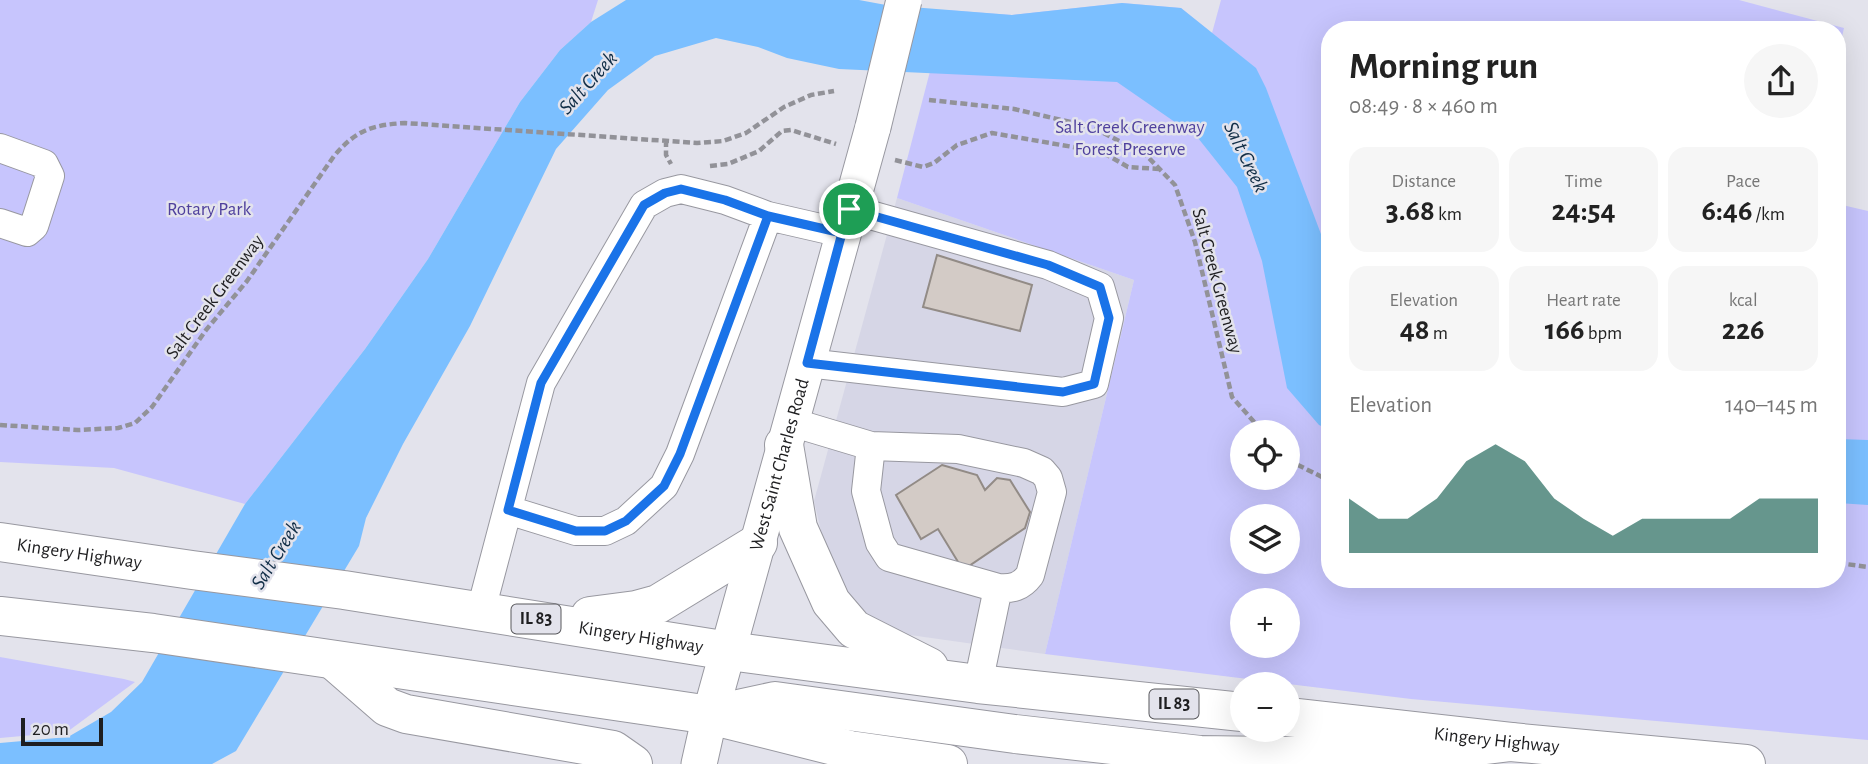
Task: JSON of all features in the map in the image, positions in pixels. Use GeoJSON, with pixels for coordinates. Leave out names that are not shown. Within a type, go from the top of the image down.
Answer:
{"type":"FeatureCollection","features":[{"type":"Feature","properties":{"kind":"highway"},"geometry":{"type":"LineString","coordinates":[[788,434],[798,528],[831,602],[854,629],[967,682]]}},
{"type":"Feature","properties":{"kind":"highway","name":"Kingery Highway"},"geometry":{"type":"LineString","coordinates":[[0,542],[481,610],[729,651],[967,682],[1230,711]]}},
{"type":"Feature","properties":{"kind":"highway"},"geometry":{"type":"LineString","coordinates":[[550,621],[636,610],[658,604],[758,543]]}},
{"type":"Feature","properties":{"kind":"highway"},"geometry":{"type":"LineString","coordinates":[[0,616],[153,633],[710,715],[850,750],[947,764]]}},
{"type":"Feature","properties":{"kind":"highway"},"geometry":{"type":"LineString","coordinates":[[320,658],[387,707],[405,714],[613,750],[633,764]]}},
{"type":"Feature","properties":{"kind":"highway"},"geometry":{"type":"LineString","coordinates":[[710,715],[775,701],[1015,734],[1200,755],[1276,757],[1409,754],[1511,742]]}},
{"type":"Feature","properties":{"kind":"highway","name":"Kingery Highway"},"geometry":{"type":"LineString","coordinates":[[1300,718],[1746,764]]}},
{"type":"Feature","properties":{"kind":"highway"},"geometry":{"type":"LineString","coordinates":[[814,764],[850,750]]}},
{"type":"Feature","properties":{"kind":"main road","name":"West Saint Charles Road"},"geometry":{"type":"LineString","coordinates":[[699,764],[710,715],[873,127],[904,0]]}},
{"type":"Feature","properties":{"kind":"lane"},"geometry":{"type":"LineString","coordinates":[[0,148],[44,164],[51,176],[34,226],[27,232],[0,223]]}},
{"type":"Feature","properties":{"kind":"lane"},"geometry":{"type":"LineString","coordinates":[[481,610],[541,383],[644,205],[665,193],[681,189],[725,200],[768,216],[846,221],[1048,265],[1100,287],[1109,318],[1094,384],[1063,392],[807,363]]}},
{"type":"Feature","properties":{"kind":"lane"},"geometry":{"type":"LineString","coordinates":[[508,510],[576,531],[605,531],[626,521],[664,486],[680,454],[768,216]]}},
{"type":"Feature","properties":{"kind":"lane"},"geometry":{"type":"LineString","coordinates":[[788,434],[871,446],[958,449],[1024,463],[1042,471],[1048,478],[1052,492],[1030,575],[1024,583],[1017,587],[998,588],[888,557],[880,543],[866,491],[871,446]]}},
{"type":"Feature","properties":{"kind":"lane"},"geometry":{"type":"LineString","coordinates":[[967,682],[998,588]]}},
{"type":"Feature","properties":{"kind":"path"},"geometry":{"type":"LineString","coordinates":[[680,166],[671,164],[666,155],[666,141],[723,141],[746,133],[784,107],[811,95],[834,91]]}},
{"type":"Feature","properties":{"kind":"path","name":"Salt Creek Greenway"},"geometry":{"type":"LineString","coordinates":[[929,100],[1014,109],[1092,127],[1146,155],[1175,185],[1195,242],[1232,397],[1252,420]]}},
{"type":"Feature","properties":{"kind":"path","name":"Salt Creek Greenway"},"geometry":{"type":"LineString","coordinates":[[0,425],[78,429],[117,428],[135,423],[152,407],[206,330],[247,281],[334,156],[347,140],[369,128],[381,125],[424,124],[666,141]]}},
{"type":"Feature","properties":{"kind":"path"},"geometry":{"type":"LineString","coordinates":[[702,167],[728,164],[759,151],[782,131],[791,130],[826,140]]}},
{"type":"Feature","properties":{"kind":"path"},"geometry":{"type":"LineString","coordinates":[[900,161],[923,167],[934,163],[957,145],[992,133],[1102,152],[1128,167],[1159,169]]}},
{"type":"Feature","properties":{"kind":"path"},"geometry":{"type":"LineString","coordinates":[[1300,466],[1321,476]]}},
{"type":"Feature","properties":{"kind":"path"},"geometry":{"type":"LineString","coordinates":[[1846,564],[1868,567]]}},
{"type":"Feature","properties":{"kind":"shaded area"},"geometry":{"type":"Polygon","coordinates":[[[897,198],[1134,280],[1045,654],[896,633],[857,617],[825,548],[814,501],[897,198]]]}},
{"type":"Feature","properties":{"kind":"green space","name":"Rotary Park"},"geometry":{"type":"Polygon","coordinates":[[[0,0],[598,0],[591,22],[560,50],[520,102],[428,259],[365,349],[245,504],[114,468],[0,462],[0,0]]]}},
{"type":"Feature","properties":{"kind":"green space","name":"Salt Creek Greenway Forest Preserve"},"geometry":{"type":"Polygon","coordinates":[[[1221,0],[1739,0],[1818,21],[1321,21],[1321,588],[1846,588],[1846,206],[1868,211],[1868,740],[1411,699],[1300,685],[1300,672],[1230,672],[1230,677],[1045,654],[1134,280],[897,198],[946,10],[1012,15],[1122,3],[1181,8],[1212,33],[1221,0]]]}},
{"type":"Feature","properties":{"kind":"green space"},"geometry":{"type":"Polygon","coordinates":[[[0,657],[135,682],[67,732],[0,738],[0,657]]]}},
{"type":"Feature","properties":{"kind":"water","name":"Salt Creek"},"geometry":{"type":"Polygon","coordinates":[[[626,0],[859,0],[886,5],[1012,15],[1122,3],[1181,8],[1256,68],[1321,234],[1321,426],[1287,388],[1262,261],[1237,187],[1198,138],[1117,82],[839,69],[716,38],[655,56],[608,90],[556,149],[470,326],[403,444],[366,518],[359,546],[236,751],[212,764],[0,764],[0,743],[68,737],[111,712],[142,682],[245,504],[365,349],[428,259],[520,102],[560,50],[591,22],[626,0]]]}},
{"type":"Feature","properties":{"kind":"water"},"geometry":{"type":"Polygon","coordinates":[[[1846,439],[1868,440],[1868,505],[1846,504],[1846,439]]]}},
{"type":"Feature","properties":{"kind":"building"},"geometry":{"type":"Polygon","coordinates":[[[937,255],[1032,285],[1020,331],[923,307],[937,255]]]}},
{"type":"Feature","properties":{"kind":"building"},"geometry":{"type":"Polygon","coordinates":[[[942,465],[977,475],[985,490],[997,478],[1010,480],[1030,512],[1025,528],[963,570],[938,529],[921,539],[896,495],[942,465]]]}},
{"type":"Feature","properties":{"kind":"route"},"geometry":{"type":"LineString","coordinates":[[849,209],[842,233],[768,216],[725,200],[681,189],[665,193],[644,205],[541,383],[508,510],[576,531],[605,531],[626,521],[664,486],[680,454],[768,216],[842,233],[807,363],[1063,392],[1094,384],[1109,318],[1100,287],[1048,265],[849,209]]}}]}
